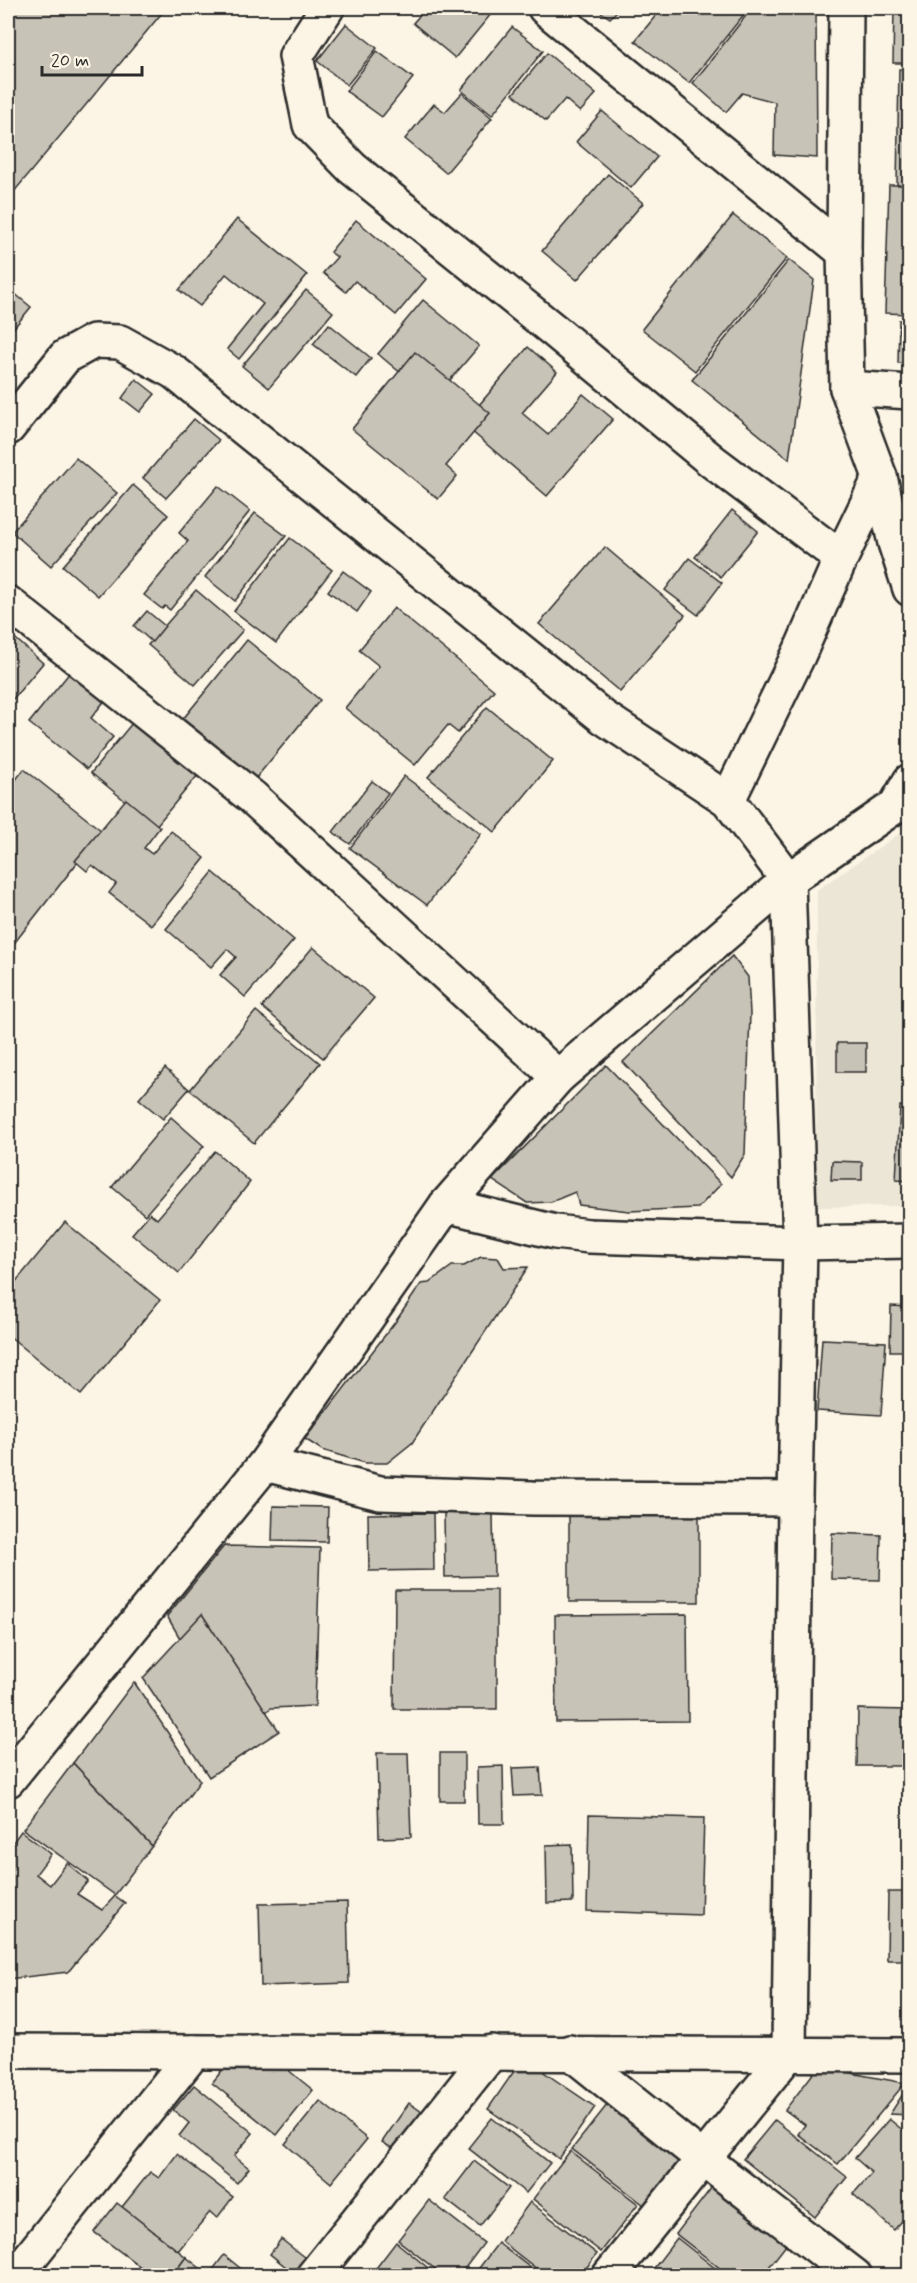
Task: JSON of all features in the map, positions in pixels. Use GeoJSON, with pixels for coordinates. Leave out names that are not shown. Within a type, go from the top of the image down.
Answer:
{"type":"FeatureCollection","features":[{"type":"Feature","properties":{"kind":"street"},"geometry":{"type":"LineString","coordinates":[[327,8],[296,56],[310,125],[352,168],[712,461],[841,558]]}},
{"type":"Feature","properties":{"kind":"street"},"geometry":{"type":"LineString","coordinates":[[545,8],[844,252]]}},
{"type":"Feature","properties":{"kind":"street"},"geometry":{"type":"LineString","coordinates":[[846,8],[844,252],[847,388],[880,477],[895,543],[909,589]]}},
{"type":"Feature","properties":{"kind":"street"},"geometry":{"type":"LineString","coordinates":[[8,428],[65,357],[94,341],[120,342],[174,372],[603,717],[728,800],[788,880],[800,1243],[789,2053],[609,2276]]}},
{"type":"Feature","properties":{"kind":"street"},"geometry":{"type":"LineString","coordinates":[[847,388],[909,392]]}},
{"type":"Feature","properties":{"kind":"street"},"geometry":{"type":"LineString","coordinates":[[728,800],[800,654],[841,558],[880,477]]}},
{"type":"Feature","properties":{"kind":"street"},"geometry":{"type":"LineString","coordinates":[[8,603],[252,797],[558,1077]]}},
{"type":"Feature","properties":{"kind":"street"},"geometry":{"type":"LineString","coordinates":[[8,1780],[265,1464],[446,1205],[558,1077],[788,880],[905,794]]}},
{"type":"Feature","properties":{"kind":"street"},"geometry":{"type":"LineString","coordinates":[[446,1205],[555,1232],[590,1236],[800,1243],[909,1241]]}},
{"type":"Feature","properties":{"kind":"street"},"geometry":{"type":"LineString","coordinates":[[265,1464],[380,1493],[533,1498],[795,1499]]}},
{"type":"Feature","properties":{"kind":"street"},"geometry":{"type":"LineString","coordinates":[[8,2052],[570,2052],[909,2055]]}},
{"type":"Feature","properties":{"kind":"street"},"geometry":{"type":"LineString","coordinates":[[23,2265],[194,2052]]}},
{"type":"Feature","properties":{"kind":"street"},"geometry":{"type":"LineString","coordinates":[[313,2276],[492,2052]]}},
{"type":"Feature","properties":{"kind":"street"},"geometry":{"type":"LineString","coordinates":[[570,2052],[855,2276]]}},
{"type":"Feature","properties":{"kind":"shaded area"},"geometry":{"type":"Polygon","coordinates":[[[909,827],[909,1206],[816,1207],[817,890],[909,827]]]}},
{"type":"Feature","properties":{"kind":"building"},"geometry":{"type":"Polygon","coordinates":[[[8,8],[166,8],[8,199],[8,8]]]}},
{"type":"Feature","properties":{"kind":"building"},"geometry":{"type":"Polygon","coordinates":[[[426,8],[496,8],[455,58],[413,23],[426,8]]]}},
{"type":"Feature","properties":{"kind":"building"},"geometry":{"type":"Polygon","coordinates":[[[595,8],[620,8],[610,18],[595,8]]]}},
{"type":"Feature","properties":{"kind":"building"},"geometry":{"type":"Polygon","coordinates":[[[662,8],[749,8],[689,83],[635,41],[662,8]]]}},
{"type":"Feature","properties":{"kind":"building"},"geometry":{"type":"Polygon","coordinates":[[[752,8],[816,8],[817,158],[774,155],[775,102],[742,93],[726,112],[693,83],[752,8]]]}},
{"type":"Feature","properties":{"kind":"building"},"geometry":{"type":"Polygon","coordinates":[[[894,8],[910,8],[910,63],[893,63],[894,8]]]}},
{"type":"Feature","properties":{"kind":"building"},"geometry":{"type":"Polygon","coordinates":[[[346,24],[377,48],[347,85],[317,61],[346,24]]]}},
{"type":"Feature","properties":{"kind":"building"},"geometry":{"type":"Polygon","coordinates":[[[512,27],[543,51],[492,115],[461,90],[512,27]]]}},
{"type":"Feature","properties":{"kind":"building"},"geometry":{"type":"Polygon","coordinates":[[[377,51],[413,78],[382,117],[346,91],[377,51]]]}},
{"type":"Feature","properties":{"kind":"building"},"geometry":{"type":"Polygon","coordinates":[[[547,53],[596,94],[580,112],[565,99],[546,121],[513,94],[547,53]]]}},
{"type":"Feature","properties":{"kind":"building"},"geometry":{"type":"Polygon","coordinates":[[[899,69],[910,69],[910,186],[897,185],[899,69]]]}},
{"type":"Feature","properties":{"kind":"building"},"geometry":{"type":"Polygon","coordinates":[[[462,93],[492,118],[446,173],[405,139],[434,104],[445,112],[462,93]]]}},
{"type":"Feature","properties":{"kind":"building"},"geometry":{"type":"Polygon","coordinates":[[[602,111],[657,157],[631,188],[576,142],[602,111]]]}},
{"type":"Feature","properties":{"kind":"building"},"geometry":{"type":"Polygon","coordinates":[[[608,174],[643,203],[577,280],[542,251],[608,174]]]}},
{"type":"Feature","properties":{"kind":"building"},"geometry":{"type":"Polygon","coordinates":[[[889,185],[910,185],[910,314],[885,313],[889,185]]]}},
{"type":"Feature","properties":{"kind":"building"},"geometry":{"type":"Polygon","coordinates":[[[733,215],[787,258],[695,371],[642,329],[733,215]]]}},
{"type":"Feature","properties":{"kind":"building"},"geometry":{"type":"Polygon","coordinates":[[[237,219],[307,275],[239,359],[227,349],[263,304],[226,274],[200,306],[179,290],[237,219]]]}},
{"type":"Feature","properties":{"kind":"building"},"geometry":{"type":"Polygon","coordinates":[[[356,220],[426,279],[396,315],[355,281],[346,292],[323,273],[337,257],[330,252],[356,220]]]}},
{"type":"Feature","properties":{"kind":"building"},"geometry":{"type":"Polygon","coordinates":[[[789,260],[814,280],[789,459],[692,380],[789,260]]]}},
{"type":"Feature","properties":{"kind":"building"},"geometry":{"type":"Polygon","coordinates":[[[8,288],[31,307],[8,335],[8,288]]]}},
{"type":"Feature","properties":{"kind":"building"},"geometry":{"type":"Polygon","coordinates":[[[306,290],[333,312],[269,388],[242,366],[306,290]]]}},
{"type":"Feature","properties":{"kind":"building"},"geometry":{"type":"Polygon","coordinates":[[[423,300],[479,346],[433,400],[378,354],[423,300]]]}},
{"type":"Feature","properties":{"kind":"building"},"geometry":{"type":"Polygon","coordinates":[[[899,320],[910,320],[910,363],[898,363],[899,320]]]}},
{"type":"Feature","properties":{"kind":"building"},"geometry":{"type":"Polygon","coordinates":[[[329,324],[371,358],[356,377],[313,344],[329,324]]]}},
{"type":"Feature","properties":{"kind":"building"},"geometry":{"type":"Polygon","coordinates":[[[528,347],[557,372],[522,413],[548,435],[583,394],[613,419],[547,496],[463,424],[528,347]]]}},
{"type":"Feature","properties":{"kind":"building"},"geometry":{"type":"Polygon","coordinates":[[[415,352],[490,413],[446,466],[457,476],[438,499],[352,429],[415,352]]]}},
{"type":"Feature","properties":{"kind":"building"},"geometry":{"type":"Polygon","coordinates":[[[136,379],[155,394],[140,412],[122,398],[136,379]]]}},
{"type":"Feature","properties":{"kind":"building"},"geometry":{"type":"Polygon","coordinates":[[[194,419],[219,440],[166,498],[143,478],[194,419]]]}},
{"type":"Feature","properties":{"kind":"building"},"geometry":{"type":"Polygon","coordinates":[[[76,458],[117,493],[51,566],[12,532],[76,458]]]}},
{"type":"Feature","properties":{"kind":"building"},"geometry":{"type":"Polygon","coordinates":[[[133,485],[168,515],[98,596],[63,566],[133,485]]]}},
{"type":"Feature","properties":{"kind":"building"},"geometry":{"type":"Polygon","coordinates":[[[218,486],[250,511],[170,610],[165,606],[162,609],[144,595],[188,541],[179,533],[218,486]]]}},
{"type":"Feature","properties":{"kind":"building"},"geometry":{"type":"Polygon","coordinates":[[[732,510],[758,531],[721,577],[695,557],[732,510]]]}},
{"type":"Feature","properties":{"kind":"building"},"geometry":{"type":"Polygon","coordinates":[[[255,513],[286,536],[235,601],[205,577],[255,513]]]}},
{"type":"Feature","properties":{"kind":"building"},"geometry":{"type":"Polygon","coordinates":[[[290,538],[332,570],[276,643],[234,611],[290,538]]]}},
{"type":"Feature","properties":{"kind":"building"},"geometry":{"type":"Polygon","coordinates":[[[605,547],[685,615],[620,692],[539,624],[605,547]]]}},
{"type":"Feature","properties":{"kind":"building"},"geometry":{"type":"Polygon","coordinates":[[[689,558],[722,583],[698,615],[665,590],[689,558]]]}},
{"type":"Feature","properties":{"kind":"building"},"geometry":{"type":"Polygon","coordinates":[[[343,571],[371,592],[357,612],[328,591],[343,571]]]}},
{"type":"Feature","properties":{"kind":"building"},"geometry":{"type":"Polygon","coordinates":[[[196,590],[243,630],[195,685],[148,645],[196,590]]]}},
{"type":"Feature","properties":{"kind":"building"},"geometry":{"type":"Polygon","coordinates":[[[394,608],[494,690],[458,733],[448,725],[415,765],[345,708],[379,666],[359,650],[394,608]]]}},
{"type":"Feature","properties":{"kind":"building"},"geometry":{"type":"Polygon","coordinates":[[[147,611],[165,626],[152,642],[134,626],[147,611]]]}},
{"type":"Feature","properties":{"kind":"building"},"geometry":{"type":"Polygon","coordinates":[[[8,632],[43,663],[8,705],[8,632]]]}},
{"type":"Feature","properties":{"kind":"building"},"geometry":{"type":"Polygon","coordinates":[[[247,640],[320,700],[256,778],[183,719],[247,640]]]}},
{"type":"Feature","properties":{"kind":"building"},"geometry":{"type":"Polygon","coordinates":[[[75,666],[110,694],[91,718],[113,737],[87,769],[29,723],[75,666]]]}},
{"type":"Feature","properties":{"kind":"building"},"geometry":{"type":"Polygon","coordinates":[[[487,707],[553,761],[495,832],[428,777],[487,707]]]}},
{"type":"Feature","properties":{"kind":"building"},"geometry":{"type":"Polygon","coordinates":[[[133,722],[198,775],[156,826],[91,773],[133,722]]]}},
{"type":"Feature","properties":{"kind":"building"},"geometry":{"type":"Polygon","coordinates":[[[24,769],[102,831],[8,951],[8,790],[24,769]]]}},
{"type":"Feature","properties":{"kind":"building"},"geometry":{"type":"Polygon","coordinates":[[[404,776],[481,834],[427,905],[350,848],[404,776]]]}},
{"type":"Feature","properties":{"kind":"building"},"geometry":{"type":"Polygon","coordinates":[[[372,781],[388,793],[350,844],[333,832],[372,781]]]}},
{"type":"Feature","properties":{"kind":"building"},"geometry":{"type":"Polygon","coordinates":[[[126,799],[160,827],[144,848],[152,854],[171,831],[205,858],[151,925],[109,893],[116,884],[92,865],[87,871],[75,861],[126,799]]]}},
{"type":"Feature","properties":{"kind":"building"},"geometry":{"type":"Polygon","coordinates":[[[213,872],[294,940],[245,997],[220,975],[236,957],[227,949],[211,967],[166,929],[213,872]]]}},
{"type":"Feature","properties":{"kind":"building"},"geometry":{"type":"Polygon","coordinates":[[[313,947],[374,998],[323,1058],[262,1007],[313,947]]]}},
{"type":"Feature","properties":{"kind":"building"},"geometry":{"type":"Polygon","coordinates":[[[732,956],[748,977],[750,1014],[745,1154],[731,1177],[623,1062],[732,956]]]}},
{"type":"Feature","properties":{"kind":"building"},"geometry":{"type":"Polygon","coordinates":[[[256,1011],[320,1063],[254,1143],[190,1090],[256,1011]]]}},
{"type":"Feature","properties":{"kind":"building"},"geometry":{"type":"Polygon","coordinates":[[[837,1043],[866,1043],[866,1072],[837,1072],[837,1043]]]}},
{"type":"Feature","properties":{"kind":"building"},"geometry":{"type":"Polygon","coordinates":[[[606,1065],[721,1184],[698,1208],[629,1211],[579,1205],[575,1192],[551,1202],[527,1203],[492,1180],[606,1065]]]}},
{"type":"Feature","properties":{"kind":"building"},"geometry":{"type":"Polygon","coordinates":[[[165,1068],[189,1089],[163,1119],[139,1099],[165,1068]]]}},
{"type":"Feature","properties":{"kind":"building"},"geometry":{"type":"Polygon","coordinates":[[[900,1106],[910,1106],[910,1181],[896,1180],[900,1106]]]}},
{"type":"Feature","properties":{"kind":"building"},"geometry":{"type":"Polygon","coordinates":[[[171,1117],[204,1146],[145,1215],[112,1187],[171,1117]]]}},
{"type":"Feature","properties":{"kind":"building"},"geometry":{"type":"Polygon","coordinates":[[[215,1151],[250,1182],[179,1273],[132,1234],[150,1213],[157,1219],[215,1151]]]}},
{"type":"Feature","properties":{"kind":"building"},"geometry":{"type":"Polygon","coordinates":[[[832,1161],[862,1162],[862,1180],[831,1180],[832,1161]]]}},
{"type":"Feature","properties":{"kind":"building"},"geometry":{"type":"Polygon","coordinates":[[[65,1222],[160,1300],[81,1395],[8,1335],[8,1291],[65,1222]]]}},
{"type":"Feature","properties":{"kind":"building"},"geometry":{"type":"Polygon","coordinates":[[[481,1257],[498,1258],[504,1268],[528,1267],[412,1443],[387,1463],[365,1463],[322,1450],[305,1439],[396,1321],[421,1284],[429,1283],[452,1266],[464,1266],[481,1257]]]}},
{"type":"Feature","properties":{"kind":"building"},"geometry":{"type":"Polygon","coordinates":[[[891,1306],[910,1307],[910,1351],[890,1351],[891,1306]]]}},
{"type":"Feature","properties":{"kind":"building"},"geometry":{"type":"Polygon","coordinates":[[[822,1339],[886,1342],[881,1415],[817,1411],[822,1339]]]}},
{"type":"Feature","properties":{"kind":"building"},"geometry":{"type":"Polygon","coordinates":[[[273,1506],[328,1507],[327,1542],[272,1541],[273,1506]]]}},
{"type":"Feature","properties":{"kind":"building"},"geometry":{"type":"Polygon","coordinates":[[[433,1513],[434,1570],[369,1571],[368,1514],[433,1513]]]}},
{"type":"Feature","properties":{"kind":"building"},"geometry":{"type":"Polygon","coordinates":[[[444,1513],[493,1513],[494,1576],[445,1577],[444,1513]]]}},
{"type":"Feature","properties":{"kind":"building"},"geometry":{"type":"Polygon","coordinates":[[[569,1514],[699,1514],[699,1602],[569,1602],[569,1514]]]}},
{"type":"Feature","properties":{"kind":"building"},"geometry":{"type":"Polygon","coordinates":[[[832,1533],[881,1535],[880,1580],[831,1579],[832,1533]]]}},
{"type":"Feature","properties":{"kind":"building"},"geometry":{"type":"Polygon","coordinates":[[[224,1546],[320,1548],[315,1706],[271,1708],[237,1736],[167,1616],[224,1546]]]}},
{"type":"Feature","properties":{"kind":"building"},"geometry":{"type":"Polygon","coordinates":[[[395,1590],[497,1590],[497,1709],[394,1709],[395,1590]]]}},
{"type":"Feature","properties":{"kind":"building"},"geometry":{"type":"Polygon","coordinates":[[[202,1614],[279,1731],[209,1777],[143,1678],[202,1614]]]}},
{"type":"Feature","properties":{"kind":"building"},"geometry":{"type":"Polygon","coordinates":[[[687,1614],[688,1721],[556,1722],[555,1615],[687,1614]]]}},
{"type":"Feature","properties":{"kind":"building"},"geometry":{"type":"Polygon","coordinates":[[[134,1682],[200,1781],[152,1846],[73,1763],[134,1682]]]}},
{"type":"Feature","properties":{"kind":"building"},"geometry":{"type":"Polygon","coordinates":[[[858,1709],[910,1710],[910,1766],[857,1766],[858,1709]]]}},
{"type":"Feature","properties":{"kind":"building"},"geometry":{"type":"Polygon","coordinates":[[[377,1753],[408,1753],[411,1837],[379,1838],[377,1753]]]}},
{"type":"Feature","properties":{"kind":"building"},"geometry":{"type":"Polygon","coordinates":[[[440,1753],[464,1753],[464,1801],[440,1801],[440,1753]]]}},
{"type":"Feature","properties":{"kind":"building"},"geometry":{"type":"Polygon","coordinates":[[[73,1763],[152,1846],[115,1895],[23,1829],[73,1763]]]}},
{"type":"Feature","properties":{"kind":"building"},"geometry":{"type":"Polygon","coordinates":[[[503,1766],[504,1824],[478,1824],[477,1767],[503,1766]]]}},
{"type":"Feature","properties":{"kind":"building"},"geometry":{"type":"Polygon","coordinates":[[[540,1767],[542,1795],[514,1796],[512,1768],[540,1767]]]}},
{"type":"Feature","properties":{"kind":"building"},"geometry":{"type":"Polygon","coordinates":[[[589,1815],[704,1818],[701,1915],[587,1911],[589,1815]]]}},
{"type":"Feature","properties":{"kind":"building"},"geometry":{"type":"Polygon","coordinates":[[[21,1831],[51,1854],[36,1874],[50,1885],[67,1863],[88,1881],[77,1894],[102,1910],[115,1896],[125,1903],[68,1972],[8,1979],[8,1849],[21,1831]]]}},
{"type":"Feature","properties":{"kind":"building"},"geometry":{"type":"Polygon","coordinates":[[[572,1844],[573,1902],[547,1903],[546,1845],[572,1844]]]}},
{"type":"Feature","properties":{"kind":"building"},"geometry":{"type":"Polygon","coordinates":[[[888,1892],[910,1892],[910,1960],[887,1960],[888,1892]]]}},
{"type":"Feature","properties":{"kind":"building"},"geometry":{"type":"Polygon","coordinates":[[[347,1902],[349,1983],[261,1986],[259,1904],[347,1902]]]}},
{"type":"Feature","properties":{"kind":"building"},"geometry":{"type":"Polygon","coordinates":[[[248,2038],[313,2090],[277,2135],[212,2083],[248,2038]]]}},
{"type":"Feature","properties":{"kind":"building"},"geometry":{"type":"Polygon","coordinates":[[[523,2058],[595,2107],[559,2159],[488,2109],[523,2058]]]}},
{"type":"Feature","properties":{"kind":"building"},"geometry":{"type":"Polygon","coordinates":[[[818,2067],[905,2083],[838,2164],[798,2134],[805,2125],[785,2110],[818,2067]]]}},
{"type":"Feature","properties":{"kind":"building"},"geometry":{"type":"Polygon","coordinates":[[[910,2083],[910,2115],[890,2114],[910,2083]]]}},
{"type":"Feature","properties":{"kind":"building"},"geometry":{"type":"Polygon","coordinates":[[[194,2085],[253,2133],[234,2156],[249,2168],[237,2183],[179,2136],[189,2123],[173,2110],[194,2085]]]}},
{"type":"Feature","properties":{"kind":"building"},"geometry":{"type":"Polygon","coordinates":[[[320,2101],[367,2139],[331,2183],[285,2144],[320,2101]]]}},
{"type":"Feature","properties":{"kind":"building"},"geometry":{"type":"Polygon","coordinates":[[[409,2103],[422,2112],[396,2151],[382,2142],[409,2103]]]}},
{"type":"Feature","properties":{"kind":"building"},"geometry":{"type":"Polygon","coordinates":[[[607,2105],[679,2161],[644,2205],[572,2149],[607,2105]]]}},
{"type":"Feature","properties":{"kind":"building"},"geometry":{"type":"Polygon","coordinates":[[[492,2118],[550,2163],[526,2193],[468,2148],[492,2118]]]}},
{"type":"Feature","properties":{"kind":"building"},"geometry":{"type":"Polygon","coordinates":[[[889,2119],[910,2136],[910,2212],[894,2230],[853,2194],[872,2173],[855,2158],[889,2119]]]}},
{"type":"Feature","properties":{"kind":"building"},"geometry":{"type":"Polygon","coordinates":[[[775,2120],[847,2177],[815,2217],[743,2159],[775,2120]]]}},
{"type":"Feature","properties":{"kind":"building"},"geometry":{"type":"Polygon","coordinates":[[[570,2151],[638,2204],[601,2252],[533,2199],[570,2151]]]}},
{"type":"Feature","properties":{"kind":"building"},"geometry":{"type":"Polygon","coordinates":[[[177,2154],[233,2197],[217,2218],[210,2212],[178,2251],[122,2207],[150,2172],[159,2178],[177,2154]]]}},
{"type":"Feature","properties":{"kind":"building"},"geometry":{"type":"Polygon","coordinates":[[[474,2161],[509,2188],[480,2226],[445,2199],[474,2161]]]}},
{"type":"Feature","properties":{"kind":"building"},"geometry":{"type":"Polygon","coordinates":[[[712,2187],[787,2244],[762,2276],[730,2276],[676,2234],[712,2187]]]}},
{"type":"Feature","properties":{"kind":"building"},"geometry":{"type":"Polygon","coordinates":[[[429,2200],[484,2243],[459,2276],[444,2276],[398,2240],[429,2200]]]}},
{"type":"Feature","properties":{"kind":"building"},"geometry":{"type":"Polygon","coordinates":[[[530,2202],[597,2254],[580,2276],[546,2276],[501,2241],[530,2202]]]}},
{"type":"Feature","properties":{"kind":"building"},"geometry":{"type":"Polygon","coordinates":[[[117,2203],[186,2257],[172,2276],[136,2276],[142,2268],[94,2232],[117,2203]]]}},
{"type":"Feature","properties":{"kind":"building"},"geometry":{"type":"Polygon","coordinates":[[[677,2238],[725,2276],[648,2276],[677,2238]]]}},
{"type":"Feature","properties":{"kind":"building"},"geometry":{"type":"Polygon","coordinates":[[[281,2239],[309,2261],[297,2276],[270,2254],[281,2239]]]}},
{"type":"Feature","properties":{"kind":"building"},"geometry":{"type":"Polygon","coordinates":[[[396,2242],[438,2276],[370,2276],[396,2242]]]}},
{"type":"Feature","properties":{"kind":"building"},"geometry":{"type":"Polygon","coordinates":[[[498,2243],[541,2276],[473,2276],[498,2243]]]}},
{"type":"Feature","properties":{"kind":"building"},"geometry":{"type":"Polygon","coordinates":[[[224,2255],[250,2276],[172,2276],[186,2257],[209,2275],[224,2255]]]}}]}
